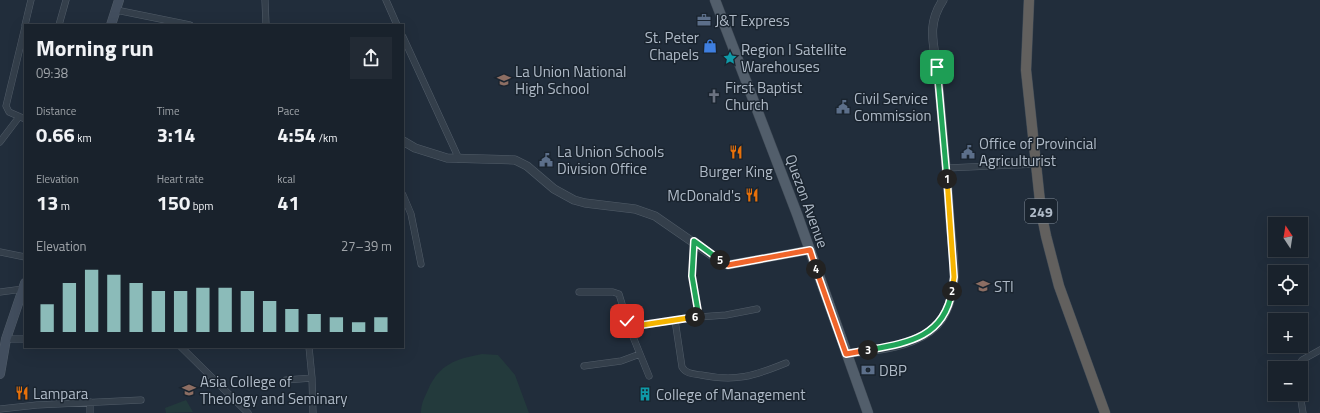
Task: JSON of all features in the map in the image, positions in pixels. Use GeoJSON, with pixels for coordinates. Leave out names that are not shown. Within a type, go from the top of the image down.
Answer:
{"type":"FeatureCollection","features":[{"type":"Feature","properties":{"kind":"highway","name":"249"},"geometry":{"type":"LineString","coordinates":[[1029,0],[1026,70],[1041,211],[1052,264],[1105,413]]}},
{"type":"Feature","properties":{"kind":"main road"},"geometry":{"type":"LineString","coordinates":[[111,24],[119,0]]}},
{"type":"Feature","properties":{"kind":"main road","name":"Quezon Avenue"},"geometry":{"type":"LineString","coordinates":[[715,0],[810,250],[868,413]]}},
{"type":"Feature","properties":{"kind":"main road"},"geometry":{"type":"LineString","coordinates":[[0,374],[6,339],[24,286]]}},
{"type":"Feature","properties":{"kind":"street"},"geometry":{"type":"LineString","coordinates":[[25,24],[31,0]]}},
{"type":"Feature","properties":{"kind":"street"},"geometry":{"type":"LineString","coordinates":[[59,24],[66,0]]}},
{"type":"Feature","properties":{"kind":"street"},"geometry":{"type":"LineString","coordinates":[[265,0],[266,24]]}},
{"type":"Feature","properties":{"kind":"street"},"geometry":{"type":"LineString","coordinates":[[386,0],[397,24]]}},
{"type":"Feature","properties":{"kind":"street"},"geometry":{"type":"LineString","coordinates":[[846,354],[902,344],[913,340],[928,332],[943,317],[950,301],[954,277],[947,168],[937,67],[932,33],[935,14],[944,0]]}},
{"type":"Feature","properties":{"kind":"street"},"geometry":{"type":"LineString","coordinates":[[116,10],[185,24]]}},
{"type":"Feature","properties":{"kind":"street"},"geometry":{"type":"LineString","coordinates":[[0,142],[22,118],[9,112],[6,106],[24,30]]}},
{"type":"Feature","properties":{"kind":"street"},"geometry":{"type":"LineString","coordinates":[[404,39],[459,159]]}},
{"type":"Feature","properties":{"kind":"street"},"geometry":{"type":"LineString","coordinates":[[404,144],[448,158],[515,160],[527,166],[554,189],[574,200],[585,203],[635,209],[655,216],[728,265],[810,250]]}},
{"type":"Feature","properties":{"kind":"street"},"geometry":{"type":"LineString","coordinates":[[947,168],[1036,164]]}},
{"type":"Feature","properties":{"kind":"street"},"geometry":{"type":"LineString","coordinates":[[404,197],[411,214],[421,264]]}},
{"type":"Feature","properties":{"kind":"street"},"geometry":{"type":"LineString","coordinates":[[694,241],[692,276],[699,317]]}},
{"type":"Feature","properties":{"kind":"street"},"geometry":{"type":"LineString","coordinates":[[0,252],[24,257]]}},
{"type":"Feature","properties":{"kind":"street"},"geometry":{"type":"LineString","coordinates":[[0,292],[24,286]]}},
{"type":"Feature","properties":{"kind":"street"},"geometry":{"type":"LineString","coordinates":[[579,292],[618,293],[629,327],[649,376]]}},
{"type":"Feature","properties":{"kind":"street"},"geometry":{"type":"LineString","coordinates":[[629,327],[716,316],[757,309]]}},
{"type":"Feature","properties":{"kind":"street"},"geometry":{"type":"LineString","coordinates":[[675,320],[682,367],[688,372],[718,379],[739,378],[753,376],[786,363]]}},
{"type":"Feature","properties":{"kind":"street"},"geometry":{"type":"LineString","coordinates":[[6,339],[24,339]]}},
{"type":"Feature","properties":{"kind":"street"},"geometry":{"type":"LineString","coordinates":[[182,348],[248,413]]}},
{"type":"Feature","properties":{"kind":"street"},"geometry":{"type":"LineString","coordinates":[[309,348],[313,413]]}},
{"type":"Feature","properties":{"kind":"street"},"geometry":{"type":"LineString","coordinates":[[1302,361],[1320,350]]}},
{"type":"Feature","properties":{"kind":"street"},"geometry":{"type":"LineString","coordinates":[[584,366],[621,361],[640,354]]}},
{"type":"Feature","properties":{"kind":"street"},"geometry":{"type":"LineString","coordinates":[[286,380],[312,378]]}},
{"type":"Feature","properties":{"kind":"street"},"geometry":{"type":"LineString","coordinates":[[0,409],[37,405],[141,400]]}},
{"type":"Feature","properties":{"kind":"street"},"geometry":{"type":"LineString","coordinates":[[1301,401],[1303,413]]}},
{"type":"Feature","properties":{"kind":"street"},"geometry":{"type":"LineString","coordinates":[[90,402],[90,413]]}},
{"type":"Feature","properties":{"kind":"street"},"geometry":{"type":"LineString","coordinates":[[37,405],[38,413]]}},
{"type":"Feature","properties":{"kind":"green space"},"geometry":{"type":"Polygon","coordinates":[[[482,354],[498,355],[515,375],[529,413],[421,413],[422,404],[432,381],[437,374],[449,364],[464,358],[482,354]]]}},
{"type":"Feature","properties":{"kind":"green space"},"geometry":{"type":"Polygon","coordinates":[[[186,400],[193,412],[166,413],[165,408],[186,400]]]}},
{"type":"Feature","properties":{"kind":"place","name":"J&T Express"},"geometry":{"type":"Point","coordinates":[704,20]}},
{"type":"Feature","properties":{"kind":"place","name":"St. Peter Chapels"},"geometry":{"type":"Point","coordinates":[710,46]}},
{"type":"Feature","properties":{"kind":"place","name":"Region I Satellite Warehouses"},"geometry":{"type":"Point","coordinates":[730,58]}},
{"type":"Feature","properties":{"kind":"place","name":"La Union National High School"},"geometry":{"type":"Point","coordinates":[504,80]}},
{"type":"Feature","properties":{"kind":"place","name":"First Baptist Church"},"geometry":{"type":"Point","coordinates":[714,96]}},
{"type":"Feature","properties":{"kind":"place","name":"Civil Service Commission"},"geometry":{"type":"Point","coordinates":[843,107]}},
{"type":"Feature","properties":{"kind":"place","name":"Burger King"},"geometry":{"type":"Point","coordinates":[736,152]}},
{"type":"Feature","properties":{"kind":"place","name":"Office of Provincial Agriculturist"},"geometry":{"type":"Point","coordinates":[968,152]}},
{"type":"Feature","properties":{"kind":"place","name":"La Union Schools Division Office"},"geometry":{"type":"Point","coordinates":[546,160]}},
{"type":"Feature","properties":{"kind":"place","name":"McDonald's"},"geometry":{"type":"Point","coordinates":[752,195]}},
{"type":"Feature","properties":{"kind":"place","name":"STI"},"geometry":{"type":"Point","coordinates":[983,286]}},
{"type":"Feature","properties":{"kind":"place","name":"DBP"},"geometry":{"type":"Point","coordinates":[868,370]}},
{"type":"Feature","properties":{"kind":"place","name":"Asia College of Theology and Seminary"},"geometry":{"type":"Point","coordinates":[189,390]}},
{"type":"Feature","properties":{"kind":"place","name":"Lampara"},"geometry":{"type":"Point","coordinates":[22,393]}},
{"type":"Feature","properties":{"kind":"place","name":"College of Management"},"geometry":{"type":"Point","coordinates":[645,394]}},
{"type":"Feature","properties":{"kind":"route"},"geometry":{"type":"LineString","coordinates":[[627,321],[629,327],[699,317],[692,276],[694,241],[723,263],[728,265],[810,250],[846,354],[902,344],[920,337],[937,325],[943,317],[950,301],[954,277],[947,168],[937,67]]}}]}
